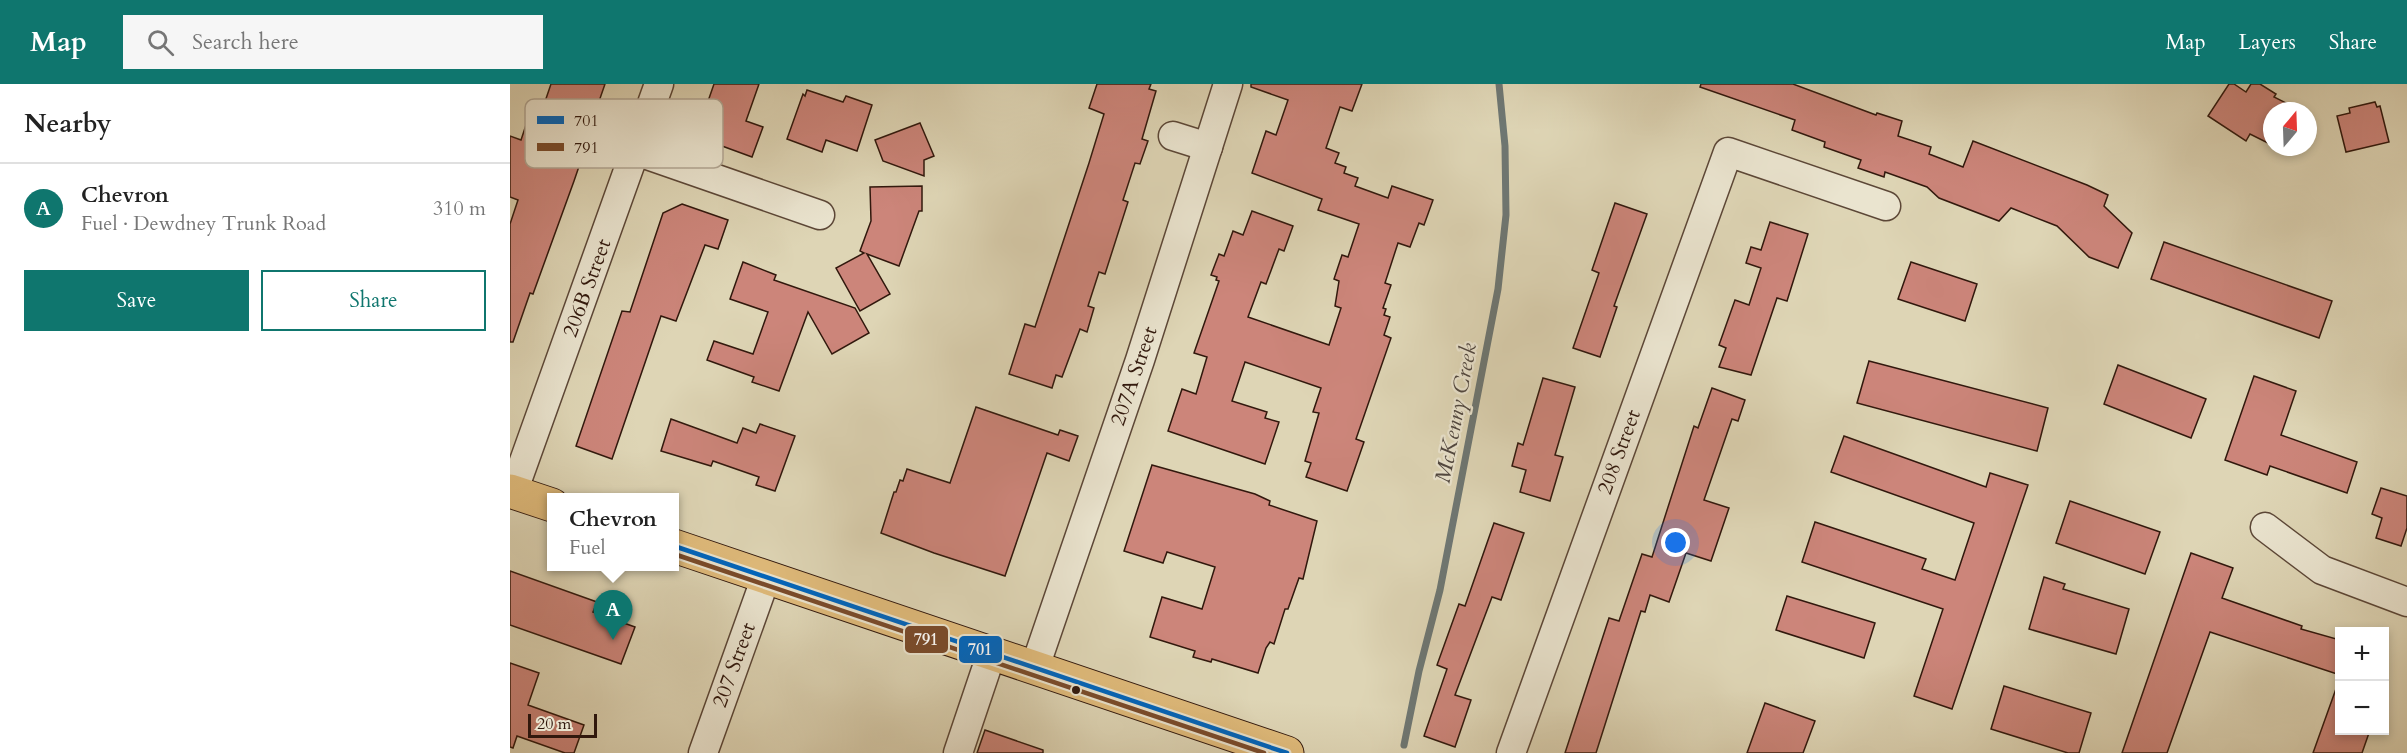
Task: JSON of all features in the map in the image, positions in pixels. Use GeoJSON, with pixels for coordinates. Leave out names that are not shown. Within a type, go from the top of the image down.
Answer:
{"type":"FeatureCollection","features":[{"type":"Feature","properties":{"kind":"main road"},"geometry":{"type":"LineString","coordinates":[[512,492],[547,503]]}},
{"type":"Feature","properties":{"kind":"main road"},"geometry":{"type":"LineString","coordinates":[[679,547],[1287,753]]}},
{"type":"Feature","properties":{"kind":"street","name":"206B Street"},"geometry":{"type":"LineString","coordinates":[[654,99],[659,84]]}},
{"type":"Feature","properties":{"kind":"street","name":"207A Street"},"geometry":{"type":"LineString","coordinates":[[1035,667],[1140,360],[1228,84]]}},
{"type":"Feature","properties":{"kind":"street"},"geometry":{"type":"LineString","coordinates":[[1173,136],[1208,147]]}},
{"type":"Feature","properties":{"kind":"street","name":"208 Street"},"geometry":{"type":"LineString","coordinates":[[1511,753],[1728,152],[1886,206]]}},
{"type":"Feature","properties":{"kind":"street","name":"206B Street"},"geometry":{"type":"LineString","coordinates":[[512,492],[630,168]]}},
{"type":"Feature","properties":{"kind":"street"},"geometry":{"type":"LineString","coordinates":[[685,168],[820,215]]}},
{"type":"Feature","properties":{"kind":"street"},"geometry":{"type":"LineString","coordinates":[[2265,528],[2322,570],[2407,602]]}},
{"type":"Feature","properties":{"kind":"street","name":"207 Street"},"geometry":{"type":"LineString","coordinates":[[703,753],[766,577]]}},
{"type":"Feature","properties":{"kind":"street"},"geometry":{"type":"LineString","coordinates":[[958,753],[992,652]]}},
{"type":"Feature","properties":{"kind":"building"},"geometry":{"type":"Polygon","coordinates":[[[551,84],[605,84],[600,99],[546,99],[551,84]]]}},
{"type":"Feature","properties":{"kind":"building"},"geometry":{"type":"Polygon","coordinates":[[[714,84],[759,84],[746,121],[763,127],[752,157],[723,146],[723,99],[709,99],[714,84]]]}},
{"type":"Feature","properties":{"kind":"building"},"geometry":{"type":"Polygon","coordinates":[[[1097,84],[1151,84],[1149,89],[1156,91],[1142,139],[1148,141],[1140,164],[1135,163],[1123,200],[1128,202],[1105,274],[1099,272],[1088,306],[1094,308],[1087,332],[1080,329],[1062,377],[1056,375],[1052,388],[1009,374],[1025,324],[1035,327],[1104,114],[1089,108],[1097,84]]]}},
{"type":"Feature","properties":{"kind":"building"},"geometry":{"type":"Polygon","coordinates":[[[1251,84],[1362,84],[1352,111],[1340,107],[1326,148],[1339,153],[1335,163],[1346,167],[1344,173],[1358,178],[1355,186],[1388,198],[1392,186],[1433,200],[1424,225],[1419,223],[1410,247],[1398,243],[1385,283],[1391,285],[1383,308],[1386,309],[1384,315],[1390,317],[1384,335],[1391,338],[1356,439],[1364,442],[1347,491],[1306,477],[1311,463],[1305,461],[1319,413],[1313,412],[1321,388],[1245,362],[1232,401],[1267,412],[1265,418],[1279,422],[1265,464],[1168,431],[1182,389],[1196,394],[1207,357],[1194,353],[1219,281],[1216,280],[1217,277],[1211,275],[1219,254],[1224,256],[1233,231],[1243,235],[1252,211],[1293,226],[1284,251],[1279,249],[1266,284],[1261,282],[1248,317],[1329,345],[1341,308],[1335,306],[1339,281],[1334,279],[1342,255],[1348,257],[1359,224],[1318,210],[1322,199],[1252,173],[1266,131],[1276,135],[1288,100],[1251,87],[1251,84]]]}},
{"type":"Feature","properties":{"kind":"building"},"geometry":{"type":"Polygon","coordinates":[[[1701,84],[1793,84],[1876,115],[1877,113],[1902,121],[1898,136],[1931,147],[1929,154],[1963,167],[1973,141],[2108,195],[2104,206],[2132,233],[2118,268],[2089,257],[2057,226],[2011,208],[1999,221],[1939,198],[1927,187],[1885,172],[1884,177],[1858,168],[1861,160],[1824,147],[1825,142],[1792,130],[1795,120],[1700,87],[1701,84]]]}},
{"type":"Feature","properties":{"kind":"building"},"geometry":{"type":"Polygon","coordinates":[[[2229,84],[2234,84],[2246,92],[2251,84],[2260,84],[2276,94],[2274,97],[2284,102],[2263,102],[2263,140],[2250,134],[2246,141],[2208,116],[2229,84]]]}},
{"type":"Feature","properties":{"kind":"building"},"geometry":{"type":"Polygon","coordinates":[[[807,90],[843,102],[846,96],[872,105],[857,151],[826,140],[822,152],[787,139],[803,94],[805,96],[807,90]]]}},
{"type":"Feature","properties":{"kind":"building"},"geometry":{"type":"Polygon","coordinates":[[[2375,102],[2377,107],[2380,106],[2389,142],[2346,152],[2337,116],[2350,113],[2349,108],[2375,102]]]}},
{"type":"Feature","properties":{"kind":"building"},"geometry":{"type":"Polygon","coordinates":[[[920,123],[934,156],[924,160],[924,176],[883,161],[875,140],[920,123]]]}},
{"type":"Feature","properties":{"kind":"building"},"geometry":{"type":"Polygon","coordinates":[[[525,128],[525,168],[578,168],[533,294],[530,293],[513,342],[510,342],[510,224],[518,200],[510,197],[510,136],[521,140],[525,128]]]}},
{"type":"Feature","properties":{"kind":"building"},"geometry":{"type":"Polygon","coordinates":[[[922,186],[922,211],[919,211],[899,266],[867,254],[890,294],[860,311],[836,268],[864,253],[860,251],[871,221],[870,187],[922,186]]]}},
{"type":"Feature","properties":{"kind":"building"},"geometry":{"type":"Polygon","coordinates":[[[1615,203],[1647,214],[1614,306],[1617,307],[1600,357],[1573,348],[1599,273],[1592,270],[1615,203]]]}},
{"type":"Feature","properties":{"kind":"building"},"geometry":{"type":"Polygon","coordinates":[[[682,204],[728,220],[718,249],[705,245],[676,321],[661,316],[612,459],[576,446],[622,311],[630,312],[663,213],[682,204]]]}},
{"type":"Feature","properties":{"kind":"building"},"geometry":{"type":"Polygon","coordinates":[[[1770,222],[1808,234],[1787,301],[1777,298],[1751,375],[1719,367],[1726,348],[1719,345],[1735,300],[1749,305],[1761,268],[1746,263],[1751,247],[1761,250],[1770,222]]]}},
{"type":"Feature","properties":{"kind":"building"},"geometry":{"type":"Polygon","coordinates":[[[2164,242],[2332,301],[2319,338],[2151,279],[2164,242]]]}},
{"type":"Feature","properties":{"kind":"building"},"geometry":{"type":"Polygon","coordinates":[[[743,262],[776,275],[774,280],[855,308],[869,333],[832,354],[808,312],[779,391],[752,382],[754,377],[707,360],[714,341],[753,354],[768,312],[730,299],[743,262]]]}},
{"type":"Feature","properties":{"kind":"building"},"geometry":{"type":"Polygon","coordinates":[[[1911,262],[1977,284],[1965,321],[1898,299],[1911,262]]]}},
{"type":"Feature","properties":{"kind":"building"},"geometry":{"type":"Polygon","coordinates":[[[1869,361],[2048,408],[2037,451],[1857,403],[1869,361]]]}},
{"type":"Feature","properties":{"kind":"building"},"geometry":{"type":"Polygon","coordinates":[[[2118,365],[2206,399],[2191,438],[2104,404],[2118,365]]]}},
{"type":"Feature","properties":{"kind":"building"},"geometry":{"type":"Polygon","coordinates":[[[2254,376],[2296,391],[2281,435],[2357,462],[2347,493],[2270,466],[2267,475],[2225,460],[2254,376]]]}},
{"type":"Feature","properties":{"kind":"building"},"geometry":{"type":"Polygon","coordinates":[[[1543,378],[1575,387],[1555,455],[1563,457],[1550,501],[1520,492],[1526,470],[1512,466],[1518,443],[1523,445],[1543,378]]]}},
{"type":"Feature","properties":{"kind":"building"},"geometry":{"type":"Polygon","coordinates":[[[1712,388],[1745,400],[1738,421],[1732,419],[1704,500],[1729,508],[1711,561],[1686,553],[1669,602],[1650,595],[1645,612],[1641,611],[1596,753],[1565,753],[1609,618],[1619,621],[1642,554],[1652,557],[1694,426],[1698,428],[1712,388]]]}},
{"type":"Feature","properties":{"kind":"building"},"geometry":{"type":"Polygon","coordinates":[[[976,407],[1058,435],[1060,430],[1078,436],[1069,461],[1047,453],[1005,576],[881,533],[894,492],[900,480],[903,481],[907,469],[950,483],[976,407]]]}},
{"type":"Feature","properties":{"kind":"building"},"geometry":{"type":"Polygon","coordinates":[[[671,419],[737,443],[743,428],[756,433],[760,424],[795,436],[775,491],[756,485],[759,477],[713,461],[711,466],[661,451],[671,419]]]}},
{"type":"Feature","properties":{"kind":"building"},"geometry":{"type":"Polygon","coordinates":[[[1844,436],[1986,487],[1990,473],[2028,485],[1952,709],[1914,696],[1943,609],[1802,562],[1815,522],[1926,559],[1922,569],[1955,580],[1974,523],[1831,472],[1844,436]]]}},
{"type":"Feature","properties":{"kind":"building"},"geometry":{"type":"Polygon","coordinates":[[[1152,465],[1255,494],[1270,501],[1269,505],[1317,521],[1303,579],[1299,578],[1288,609],[1285,609],[1274,644],[1270,642],[1266,648],[1258,673],[1212,659],[1211,662],[1193,657],[1195,651],[1150,637],[1162,597],[1202,609],[1215,567],[1167,552],[1163,563],[1124,551],[1152,465]]]}},
{"type":"Feature","properties":{"kind":"building"},"geometry":{"type":"Polygon","coordinates":[[[2381,488],[2407,496],[2407,528],[2401,546],[2376,538],[2382,518],[2372,514],[2381,488]]]}},
{"type":"Feature","properties":{"kind":"building"},"geometry":{"type":"Polygon","coordinates":[[[2070,501],[2160,532],[2145,574],[2056,543],[2070,501]]]}},
{"type":"Feature","properties":{"kind":"building"},"geometry":{"type":"Polygon","coordinates":[[[1494,523],[1524,533],[1501,600],[1492,597],[1455,695],[1471,700],[1455,747],[1424,736],[1447,669],[1437,665],[1459,604],[1465,606],[1494,523]]]}},
{"type":"Feature","properties":{"kind":"building"},"geometry":{"type":"Polygon","coordinates":[[[2191,553],[2233,568],[2222,598],[2302,626],[2301,629],[2335,639],[2335,673],[2210,632],[2167,753],[2122,753],[2191,553]]]}},
{"type":"Feature","properties":{"kind":"building"},"geometry":{"type":"Polygon","coordinates":[[[510,571],[597,602],[593,612],[635,627],[621,664],[510,625],[510,571]]]}},
{"type":"Feature","properties":{"kind":"building"},"geometry":{"type":"Polygon","coordinates":[[[2044,577],[2065,584],[2063,589],[2129,609],[2116,654],[2029,629],[2044,577]]]}},
{"type":"Feature","properties":{"kind":"building"},"geometry":{"type":"Polygon","coordinates":[[[1787,596],[1875,623],[1864,658],[1776,630],[1787,596]]]}},
{"type":"Feature","properties":{"kind":"building"},"geometry":{"type":"Polygon","coordinates":[[[510,663],[539,673],[528,705],[584,725],[574,753],[565,753],[517,736],[513,748],[510,747],[510,663]]]}},
{"type":"Feature","properties":{"kind":"building"},"geometry":{"type":"Polygon","coordinates":[[[2004,686],[2091,713],[2079,753],[2068,753],[1991,729],[2004,686]]]}},
{"type":"Feature","properties":{"kind":"building"},"geometry":{"type":"Polygon","coordinates":[[[2335,692],[2335,735],[2368,735],[2362,753],[2313,753],[2335,692]]]}},
{"type":"Feature","properties":{"kind":"building"},"geometry":{"type":"Polygon","coordinates":[[[1765,703],[1815,721],[1803,753],[1747,753],[1765,703]]]}},
{"type":"Feature","properties":{"kind":"building"},"geometry":{"type":"Polygon","coordinates":[[[985,730],[1043,750],[1043,753],[977,753],[985,730]]]}},
{"type":"Feature","properties":{"kind":"waterway","name":"McKenny Creek"},"geometry":{"type":"LineString","coordinates":[[1404,745],[1419,671],[1440,590],[1498,289],[1506,215],[1505,146],[1499,84]]}},
{"type":"Feature","properties":{"kind":"transit line","name":"701"},"geometry":{"type":"LineString","coordinates":[[679,548],[1287,753]]}},
{"type":"Feature","properties":{"kind":"transit line","name":"791"},"geometry":{"type":"LineString","coordinates":[[679,556],[1264,753]]}},
{"type":"Feature","properties":{"kind":"place","name":"Chevron"},"geometry":{"type":"Point","coordinates":[613,640]}}]}
